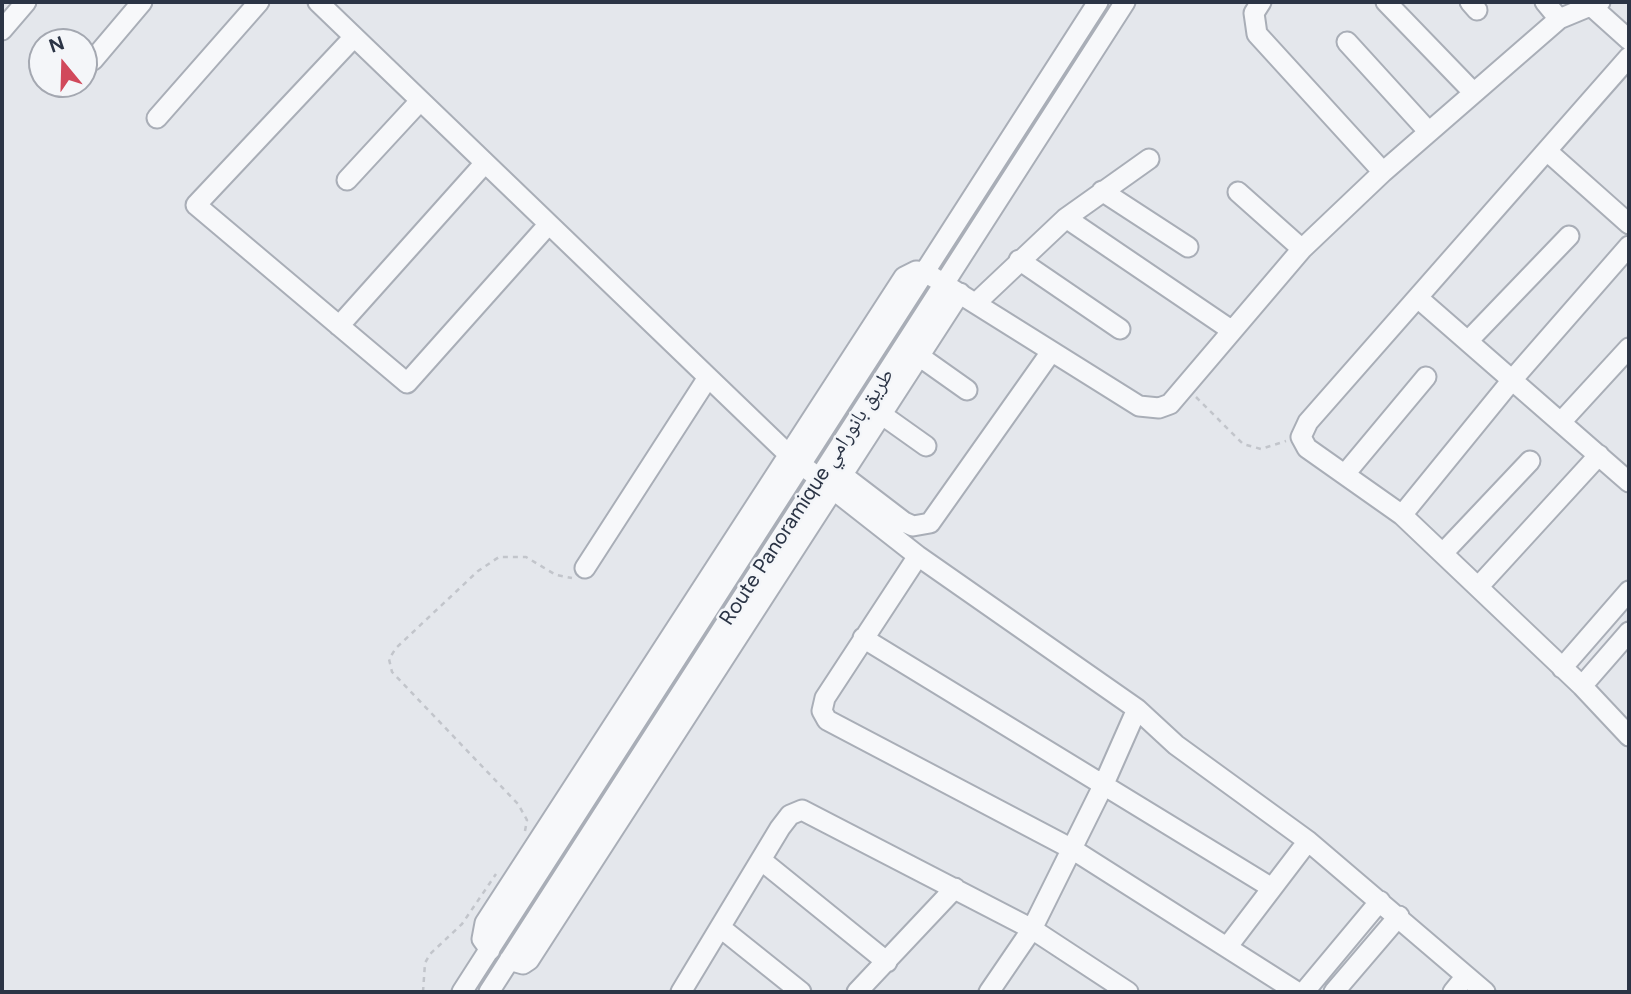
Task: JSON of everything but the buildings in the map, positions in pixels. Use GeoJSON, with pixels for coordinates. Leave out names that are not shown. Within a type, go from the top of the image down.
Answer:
{"type":"FeatureCollection","features":[{"type":"Feature","properties":{"kind":"street"},"geometry":{"type":"LineString","coordinates":[[2,30],[26,2]]}},
{"type":"Feature","properties":{"kind":"street"},"geometry":{"type":"LineString","coordinates":[[98,54],[142,2]]}},
{"type":"Feature","properties":{"kind":"street"},"geometry":{"type":"LineString","coordinates":[[157,118],[259,2]]}},
{"type":"Feature","properties":{"kind":"street"},"geometry":{"type":"LineString","coordinates":[[318,2],[707,379],[830,477],[918,556],[1136,709],[1176,745],[1308,841],[1485,992]]}},
{"type":"Feature","properties":{"kind":"street","name":"Route Panoramique طريق بانورامي"},"geometry":{"type":"LineString","coordinates":[[476,990],[490,950],[799,453],[925,272],[1098,2]]}},
{"type":"Feature","properties":{"kind":"street","name":"Route Panoramique طريق بانورامي"},"geometry":{"type":"LineString","coordinates":[[476,990],[509,960],[523,964],[529,960],[830,477],[960,293],[1125,2]]}},
{"type":"Feature","properties":{"kind":"street"},"geometry":{"type":"LineString","coordinates":[[1261,2],[1254,13],[1257,34],[1383,172]]}},
{"type":"Feature","properties":{"kind":"street"},"geometry":{"type":"LineString","coordinates":[[1386,2],[1473,92]]}},
{"type":"Feature","properties":{"kind":"street"},"geometry":{"type":"LineString","coordinates":[[1545,2],[1559,19]]}},
{"type":"Feature","properties":{"kind":"street"},"geometry":{"type":"LineString","coordinates":[[925,272],[1139,406],[1159,408],[1170,404],[1186,387],[1302,249],[1383,172],[1559,19],[1595,3],[1629,40]]}},
{"type":"Feature","properties":{"kind":"street"},"geometry":{"type":"LineString","coordinates":[[354,37],[196,205],[407,383],[548,225]]}},
{"type":"Feature","properties":{"kind":"street"},"geometry":{"type":"LineString","coordinates":[[1347,42],[1429,132]]}},
{"type":"Feature","properties":{"kind":"street"},"geometry":{"type":"LineString","coordinates":[[1629,57],[1308,422],[1301,437],[1307,448],[1402,515],[1582,686],[1629,736]]}},
{"type":"Feature","properties":{"kind":"street"},"geometry":{"type":"LineString","coordinates":[[346,180],[420,101]]}},
{"type":"Feature","properties":{"kind":"street"},"geometry":{"type":"LineString","coordinates":[[1547,151],[1629,224]]}},
{"type":"Feature","properties":{"kind":"street"},"geometry":{"type":"LineString","coordinates":[[830,477],[881,414],[960,293],[1019,260],[1066,218],[1149,159]]}},
{"type":"Feature","properties":{"kind":"street"},"geometry":{"type":"LineString","coordinates":[[339,326],[484,164]]}},
{"type":"Feature","properties":{"kind":"street"},"geometry":{"type":"LineString","coordinates":[[1102,191],[1188,247]]}},
{"type":"Feature","properties":{"kind":"street"},"geometry":{"type":"LineString","coordinates":[[1238,192],[1302,249]]}},
{"type":"Feature","properties":{"kind":"street"},"geometry":{"type":"LineString","coordinates":[[1066,218],[1231,331]]}},
{"type":"Feature","properties":{"kind":"street"},"geometry":{"type":"LineString","coordinates":[[1468,341],[1569,236]]}},
{"type":"Feature","properties":{"kind":"street"},"geometry":{"type":"LineString","coordinates":[[1402,515],[1512,380],[1629,246]]}},
{"type":"Feature","properties":{"kind":"street"},"geometry":{"type":"LineString","coordinates":[[1019,260],[1120,329]]}},
{"type":"Feature","properties":{"kind":"street"},"geometry":{"type":"LineString","coordinates":[[1418,298],[1629,482]]}},
{"type":"Feature","properties":{"kind":"street"},"geometry":{"type":"LineString","coordinates":[[1560,422],[1629,348]]}},
{"type":"Feature","properties":{"kind":"street"},"geometry":{"type":"LineString","coordinates":[[830,477],[904,522],[913,526],[929,523],[1051,352]]}},
{"type":"Feature","properties":{"kind":"street"},"geometry":{"type":"LineString","coordinates":[[919,356],[967,390]]}},
{"type":"Feature","properties":{"kind":"street"},"geometry":{"type":"LineString","coordinates":[[1345,474],[1426,377]]}},
{"type":"Feature","properties":{"kind":"street"},"geometry":{"type":"LineString","coordinates":[[585,568],[707,379]]}},
{"type":"Feature","properties":{"kind":"street"},"geometry":{"type":"LineString","coordinates":[[881,414],[926,446]]}},
{"type":"Feature","properties":{"kind":"street"},"geometry":{"type":"LineString","coordinates":[[1479,586],[1599,455]]}},
{"type":"Feature","properties":{"kind":"street"},"geometry":{"type":"LineString","coordinates":[[1443,553],[1530,461]]}},
{"type":"Feature","properties":{"kind":"street"},"geometry":{"type":"LineString","coordinates":[[918,556],[825,698],[822,712],[827,720],[1072,849],[1297,992]]}},
{"type":"Feature","properties":{"kind":"street"},"geometry":{"type":"LineString","coordinates":[[1562,668],[1629,592]]}},
{"type":"Feature","properties":{"kind":"street"},"geometry":{"type":"LineString","coordinates":[[1582,686],[1629,632]]}},
{"type":"Feature","properties":{"kind":"street"},"geometry":{"type":"LineString","coordinates":[[863,638],[1272,888]]}},
{"type":"Feature","properties":{"kind":"street"},"geometry":{"type":"LineString","coordinates":[[989,992],[1032,929],[1103,786],[1136,709]]}},
{"type":"Feature","properties":{"kind":"street"},"geometry":{"type":"LineString","coordinates":[[681,992],[790,815],[802,810],[1032,929],[1128,992]]}},
{"type":"Feature","properties":{"kind":"street"},"geometry":{"type":"LineString","coordinates":[[1228,946],[1308,841]]}},
{"type":"Feature","properties":{"kind":"street"},"geometry":{"type":"LineString","coordinates":[[761,860],[887,962]]}},
{"type":"Feature","properties":{"kind":"street"},"geometry":{"type":"LineString","coordinates":[[857,992],[955,888]]}},
{"type":"Feature","properties":{"kind":"street"},"geometry":{"type":"LineString","coordinates":[[1304,992],[1380,901]]}},
{"type":"Feature","properties":{"kind":"street"},"geometry":{"type":"LineString","coordinates":[[1334,992],[1399,916]]}},
{"type":"Feature","properties":{"kind":"street"},"geometry":{"type":"LineString","coordinates":[[720,928],[801,992]]}},
{"type":"Feature","properties":{"kind":"street"},"geometry":{"type":"LineString","coordinates":[[1453,992],[1466,976]]}},
{"type":"Feature","properties":{"kind":"path"},"geometry":{"type":"LineString","coordinates":[[1186,387],[1243,444],[1261,449],[1301,437]]}},
{"type":"Feature","properties":{"kind":"path"},"geometry":{"type":"LineString","coordinates":[[521,838],[527,820],[524,811],[392,672],[389,659],[396,648],[478,571],[499,557],[526,557],[564,578],[580,575],[585,568]]}},
{"type":"Feature","properties":{"kind":"path"},"geometry":{"type":"LineString","coordinates":[[423,992],[427,959],[462,924],[499,870]]}}]}
